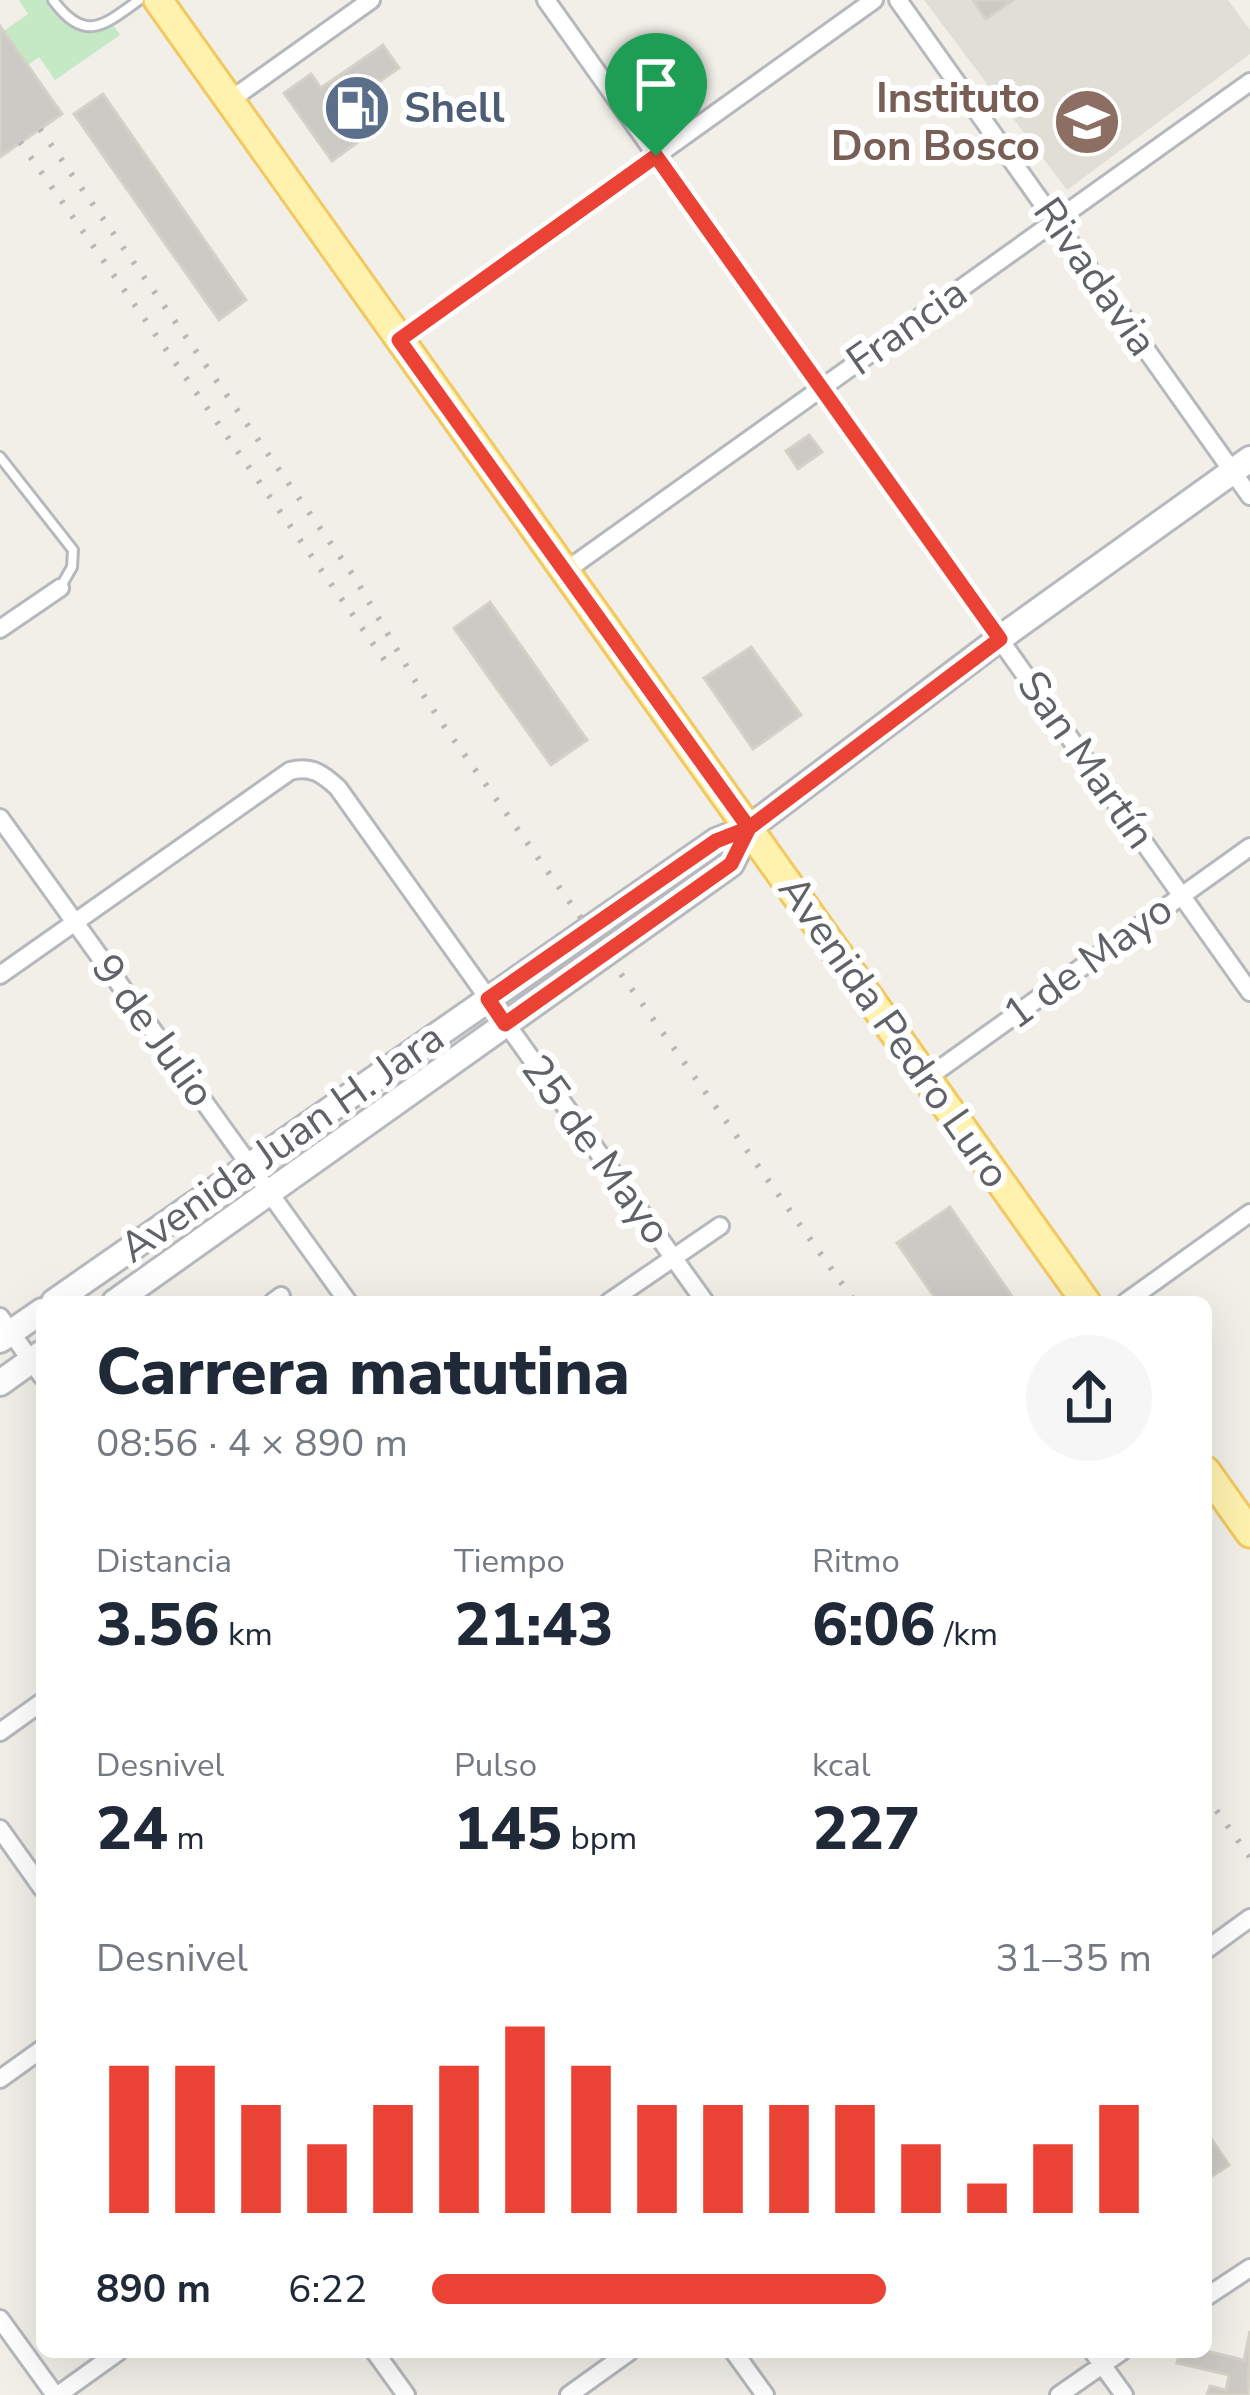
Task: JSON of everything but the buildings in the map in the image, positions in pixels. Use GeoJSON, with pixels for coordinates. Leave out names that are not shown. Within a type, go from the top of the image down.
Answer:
{"type":"FeatureCollection","features":[{"type":"Feature","properties":{"kind":"main road","name":"Avenida Pedro Luro"},"geometry":{"type":"LineString","coordinates":[[158,0],[1082,1296]]}},
{"type":"Feature","properties":{"kind":"main road","name":"Avenida Juan H. Jara"},"geometry":{"type":"LineString","coordinates":[[64,1296],[716,841],[749,828],[1241,465]]}},
{"type":"Feature","properties":{"kind":"main road","name":"Avenida Juan H. Jara"},"geometry":{"type":"LineString","coordinates":[[123,1296],[731,864],[749,828]]}},
{"type":"Feature","properties":{"kind":"main road"},"geometry":{"type":"LineString","coordinates":[[4,1330],[36,1314]]}},
{"type":"Feature","properties":{"kind":"main road"},"geometry":{"type":"LineString","coordinates":[[0,1383],[36,1364]]}},
{"type":"Feature","properties":{"kind":"main road"},"geometry":{"type":"LineString","coordinates":[[1212,1479],[1250,1533]]}},
{"type":"Feature","properties":{"kind":"street"},"geometry":{"type":"LineString","coordinates":[[229,101],[370,0]]}},
{"type":"Feature","properties":{"kind":"street","name":"San Martín"},"geometry":{"type":"LineString","coordinates":[[546,0],[1250,992]]}},
{"type":"Feature","properties":{"kind":"street"},"geometry":{"type":"LineString","coordinates":[[399,340],[874,0]]}},
{"type":"Feature","properties":{"kind":"street","name":"Rivadavia"},"geometry":{"type":"LineString","coordinates":[[898,0],[1055,221],[1241,465],[1250,496]]}},
{"type":"Feature","properties":{"kind":"street","name":"Francia"},"geometry":{"type":"LineString","coordinates":[[564,572],[1250,82]]}},
{"type":"Feature","properties":{"kind":"street"},"geometry":{"type":"LineString","coordinates":[[0,629],[60,588]]}},
{"type":"Feature","properties":{"kind":"street","name":"25 de Mayo"},"geometry":{"type":"LineString","coordinates":[[76,922],[290,771],[314,769],[338,788],[701,1296]]}},
{"type":"Feature","properties":{"kind":"street","name":"9 de Julio"},"geometry":{"type":"LineString","coordinates":[[0,818],[344,1296]]}},
{"type":"Feature","properties":{"kind":"street","name":"1 de Mayo"},"geometry":{"type":"LineString","coordinates":[[927,1078],[1250,847]]}},
{"type":"Feature","properties":{"kind":"street"},"geometry":{"type":"LineString","coordinates":[[0,975],[76,922]]}},
{"type":"Feature","properties":{"kind":"street"},"geometry":{"type":"LineString","coordinates":[[1134,1296],[1250,1214]]}},
{"type":"Feature","properties":{"kind":"street"},"geometry":{"type":"LineString","coordinates":[[618,1296],[720,1226]]}},
{"type":"Feature","properties":{"kind":"street"},"geometry":{"type":"LineString","coordinates":[[4,1330],[36,1361]]}},
{"type":"Feature","properties":{"kind":"street"},"geometry":{"type":"LineString","coordinates":[[0,1732],[36,1706]]}},
{"type":"Feature","properties":{"kind":"street"},"geometry":{"type":"LineString","coordinates":[[0,1829],[36,1880]]}},
{"type":"Feature","properties":{"kind":"street"},"geometry":{"type":"LineString","coordinates":[[1212,1946],[1248,1925]]}},
{"type":"Feature","properties":{"kind":"street"},"geometry":{"type":"LineString","coordinates":[[0,2079],[36,2053]]}},
{"type":"Feature","properties":{"kind":"street"},"geometry":{"type":"LineString","coordinates":[[1212,2293],[1250,2268]]}},
{"type":"Feature","properties":{"kind":"street"},"geometry":{"type":"LineString","coordinates":[[0,2320],[57,2395],[109,2358]]}},
{"type":"Feature","properties":{"kind":"street"},"geometry":{"type":"LineString","coordinates":[[379,2358],[406,2395]]}},
{"type":"Feature","properties":{"kind":"street"},"geometry":{"type":"LineString","coordinates":[[568,2395],[620,2358]]}},
{"type":"Feature","properties":{"kind":"street"},"geometry":{"type":"LineString","coordinates":[[738,2358],[764,2395]]}},
{"type":"Feature","properties":{"kind":"street"},"geometry":{"type":"LineString","coordinates":[[1059,2395],[1098,2358],[1124,2395]]}},
{"type":"Feature","properties":{"kind":"lane"},"geometry":{"type":"LineString","coordinates":[[53,0],[66,17],[86,27],[101,26],[139,0]]}},
{"type":"Feature","properties":{"kind":"lane"},"geometry":{"type":"LineString","coordinates":[[0,457],[73,550],[72,567],[60,588]]}},
{"type":"Feature","properties":{"kind":"shaded area","name":"Instituto Don Bosco"},"geometry":{"type":"Polygon","coordinates":[[[924,0],[1228,0],[1250,30],[1250,54],[1067,190],[924,0]]]}},
{"type":"Feature","properties":{"kind":"green space"},"geometry":{"type":"Polygon","coordinates":[[[19,0],[48,0],[76,28],[93,32],[114,26],[120,35],[55,80],[39,57],[28,65],[4,31],[28,14],[19,0]]]}},
{"type":"Feature","properties":{"kind":"railway"},"geometry":{"type":"LineString","coordinates":[[40,129],[355,578],[444,726],[851,1296]]}},
{"type":"Feature","properties":{"kind":"railway"},"geometry":{"type":"LineString","coordinates":[[20,142],[388,665]]}},
{"type":"Feature","properties":{"kind":"railway"},"geometry":{"type":"LineString","coordinates":[[1212,1804],[1250,1857]]}},
{"type":"Feature","properties":{"kind":"place","name":"Shell"},"geometry":{"type":"Point","coordinates":[357,108]}},
{"type":"Feature","properties":{"kind":"place","name":"Instituto Don Bosco"},"geometry":{"type":"Point","coordinates":[1087,122]}},
{"type":"Feature","properties":{"kind":"route"},"geometry":{"type":"LineString","coordinates":[[656,156],[399,340],[749,828],[716,841],[488,999],[505,1024],[731,864],[749,828],[1000,639],[656,156]]}}]}
